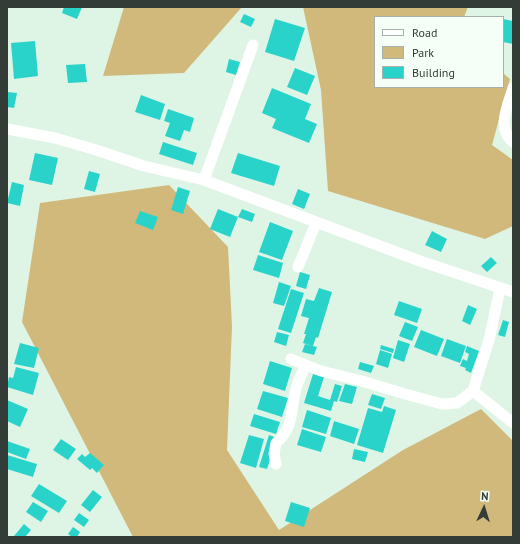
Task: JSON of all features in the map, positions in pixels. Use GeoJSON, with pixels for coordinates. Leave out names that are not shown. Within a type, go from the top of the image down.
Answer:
{"type":"FeatureCollection","features":[{"type":"Feature","properties":{"kind":"street"},"geometry":{"type":"LineString","coordinates":[[204,180],[253,45]]}},
{"type":"Feature","properties":{"kind":"street"},"geometry":{"type":"LineString","coordinates":[[513,88],[503,121],[505,131],[513,142]]}},
{"type":"Feature","properties":{"kind":"street"},"geometry":{"type":"LineString","coordinates":[[7,129],[55,138],[144,166],[204,180],[420,261],[500,289],[513,292]]}},
{"type":"Feature","properties":{"kind":"street"},"geometry":{"type":"LineString","coordinates":[[298,267],[316,223]]}},
{"type":"Feature","properties":{"kind":"street"},"geometry":{"type":"LineString","coordinates":[[291,359],[305,366],[321,371],[442,404],[457,402],[473,391],[489,340],[500,289]]}},
{"type":"Feature","properties":{"kind":"street"},"geometry":{"type":"LineString","coordinates":[[276,464],[274,454],[276,443],[282,437],[287,428],[293,410],[296,390],[305,366]]}},
{"type":"Feature","properties":{"kind":"street"},"geometry":{"type":"LineString","coordinates":[[473,391],[513,422]]}},
{"type":"Feature","properties":{"kind":"green space"},"geometry":{"type":"Polygon","coordinates":[[[124,7],[242,7],[184,73],[103,76],[124,7]]]}},
{"type":"Feature","properties":{"kind":"green space"},"geometry":{"type":"Polygon","coordinates":[[[303,7],[468,7],[464,16],[374,16],[374,88],[504,88],[504,74],[510,79],[492,145],[513,160],[513,226],[485,239],[328,191],[321,90],[303,7]]]}},
{"type":"Feature","properties":{"kind":"green space"},"geometry":{"type":"Polygon","coordinates":[[[169,185],[228,247],[232,326],[227,450],[279,530],[403,450],[481,409],[513,441],[513,537],[133,537],[22,322],[40,203],[169,185]]]}},
{"type":"Feature","properties":{"kind":"building"},"geometry":{"type":"Polygon","coordinates":[[[64,7],[82,7],[77,19],[62,13],[64,7]]]}},
{"type":"Feature","properties":{"kind":"building"},"geometry":{"type":"Polygon","coordinates":[[[244,14],[255,19],[251,27],[240,22],[244,14]]]}},
{"type":"Feature","properties":{"kind":"building"},"geometry":{"type":"Polygon","coordinates":[[[275,19],[305,28],[294,61],[265,52],[275,19]]]}},
{"type":"Feature","properties":{"kind":"building"},"geometry":{"type":"Polygon","coordinates":[[[504,19],[513,21],[513,44],[504,42],[504,19]]]}},
{"type":"Feature","properties":{"kind":"building"},"geometry":{"type":"Polygon","coordinates":[[[35,41],[38,76],[14,79],[11,43],[35,41]]]}},
{"type":"Feature","properties":{"kind":"building"},"geometry":{"type":"Polygon","coordinates":[[[229,59],[240,62],[236,75],[226,72],[229,59]]]}},
{"type":"Feature","properties":{"kind":"building"},"geometry":{"type":"Polygon","coordinates":[[[85,64],[87,82],[68,83],[66,65],[85,64]]]}},
{"type":"Feature","properties":{"kind":"building"},"geometry":{"type":"Polygon","coordinates":[[[295,68],[315,76],[307,95],[287,87],[295,68]]]}},
{"type":"Feature","properties":{"kind":"building"},"geometry":{"type":"Polygon","coordinates":[[[272,88],[311,104],[305,119],[317,124],[309,143],[272,128],[276,119],[262,113],[272,88]]]}},
{"type":"Feature","properties":{"kind":"building"},"geometry":{"type":"Polygon","coordinates":[[[7,92],[17,93],[14,108],[7,107],[7,92]]]}},
{"type":"Feature","properties":{"kind":"building"},"geometry":{"type":"Polygon","coordinates":[[[141,95],[165,104],[160,120],[135,112],[141,95]]]}},
{"type":"Feature","properties":{"kind":"building"},"geometry":{"type":"Polygon","coordinates":[[[168,109],[194,118],[190,132],[184,130],[180,141],[165,136],[170,123],[164,121],[168,109]]]}},
{"type":"Feature","properties":{"kind":"building"},"geometry":{"type":"Polygon","coordinates":[[[163,142],[197,153],[193,165],[159,154],[163,142]]]}},
{"type":"Feature","properties":{"kind":"building"},"geometry":{"type":"Polygon","coordinates":[[[35,153],[58,158],[52,185],[29,180],[35,153]]]}},
{"type":"Feature","properties":{"kind":"building"},"geometry":{"type":"Polygon","coordinates":[[[238,153],[280,166],[274,186],[231,173],[238,153]]]}},
{"type":"Feature","properties":{"kind":"building"},"geometry":{"type":"Polygon","coordinates":[[[89,171],[100,174],[95,192],[84,189],[89,171]]]}},
{"type":"Feature","properties":{"kind":"building"},"geometry":{"type":"Polygon","coordinates":[[[12,182],[24,185],[20,206],[7,203],[12,182]]]}},
{"type":"Feature","properties":{"kind":"building"},"geometry":{"type":"Polygon","coordinates":[[[178,187],[190,191],[183,214],[171,210],[178,187]]]}},
{"type":"Feature","properties":{"kind":"building"},"geometry":{"type":"Polygon","coordinates":[[[298,189],[310,194],[304,209],[292,204],[298,189]]]}},
{"type":"Feature","properties":{"kind":"building"},"geometry":{"type":"Polygon","coordinates":[[[218,209],[238,217],[230,237],[210,229],[218,209]]]}},
{"type":"Feature","properties":{"kind":"building"},"geometry":{"type":"Polygon","coordinates":[[[242,209],[255,214],[252,222],[238,217],[242,209]]]}},
{"type":"Feature","properties":{"kind":"building"},"geometry":{"type":"Polygon","coordinates":[[[140,211],[158,217],[153,230],[135,223],[140,211]]]}},
{"type":"Feature","properties":{"kind":"building"},"geometry":{"type":"Polygon","coordinates":[[[270,222],[293,231],[282,260],[259,252],[270,222]]]}},
{"type":"Feature","properties":{"kind":"building"},"geometry":{"type":"Polygon","coordinates":[[[432,231],[447,239],[441,252],[425,245],[432,231]]]}},
{"type":"Feature","properties":{"kind":"building"},"geometry":{"type":"Polygon","coordinates":[[[258,255],[283,263],[279,278],[253,270],[258,255]]]}},
{"type":"Feature","properties":{"kind":"building"},"geometry":{"type":"Polygon","coordinates":[[[491,257],[497,263],[487,272],[481,266],[491,257]]]}},
{"type":"Feature","properties":{"kind":"building"},"geometry":{"type":"Polygon","coordinates":[[[300,272],[310,275],[306,289],[296,286],[300,272]]]}},
{"type":"Feature","properties":{"kind":"building"},"geometry":{"type":"Polygon","coordinates":[[[279,282],[291,286],[284,306],[273,303],[279,282]]]}},
{"type":"Feature","properties":{"kind":"building"},"geometry":{"type":"Polygon","coordinates":[[[319,288],[332,292],[318,338],[316,337],[313,346],[303,343],[309,318],[301,316],[306,299],[314,301],[319,288]]]}},
{"type":"Feature","properties":{"kind":"building"},"geometry":{"type":"Polygon","coordinates":[[[291,289],[304,293],[291,333],[278,329],[291,289]]]}},
{"type":"Feature","properties":{"kind":"building"},"geometry":{"type":"Polygon","coordinates":[[[399,301],[422,309],[417,323],[394,315],[399,301]]]}},
{"type":"Feature","properties":{"kind":"building"},"geometry":{"type":"Polygon","coordinates":[[[468,305],[477,309],[470,325],[462,321],[468,305]]]}},
{"type":"Feature","properties":{"kind":"building"},"geometry":{"type":"Polygon","coordinates":[[[503,320],[509,322],[505,337],[498,335],[503,320]]]}},
{"type":"Feature","properties":{"kind":"building"},"geometry":{"type":"Polygon","coordinates":[[[405,322],[418,327],[412,341],[399,336],[405,322]]]}},
{"type":"Feature","properties":{"kind":"building"},"geometry":{"type":"Polygon","coordinates":[[[421,330],[444,339],[437,356],[414,347],[421,330]]]}},
{"type":"Feature","properties":{"kind":"building"},"geometry":{"type":"Polygon","coordinates":[[[277,332],[289,335],[286,346],[274,342],[277,332]]]}},
{"type":"Feature","properties":{"kind":"building"},"geometry":{"type":"Polygon","coordinates":[[[447,339],[466,346],[460,363],[441,356],[447,339]]]}},
{"type":"Feature","properties":{"kind":"building"},"geometry":{"type":"Polygon","coordinates":[[[398,340],[410,344],[404,362],[393,358],[398,340]]]}},
{"type":"Feature","properties":{"kind":"building"},"geometry":{"type":"Polygon","coordinates":[[[20,343],[39,348],[34,368],[14,364],[20,343]]]}},
{"type":"Feature","properties":{"kind":"building"},"geometry":{"type":"Polygon","coordinates":[[[305,344],[317,347],[314,355],[302,352],[305,344]]]}},
{"type":"Feature","properties":{"kind":"building"},"geometry":{"type":"Polygon","coordinates":[[[381,345],[394,349],[393,353],[380,349],[381,345]]]}},
{"type":"Feature","properties":{"kind":"building"},"geometry":{"type":"Polygon","coordinates":[[[467,346],[479,351],[471,373],[465,370],[466,368],[460,366],[463,359],[467,361],[469,354],[465,352],[467,346]]]}},
{"type":"Feature","properties":{"kind":"building"},"geometry":{"type":"Polygon","coordinates":[[[380,350],[392,354],[388,368],[376,364],[380,350]]]}},
{"type":"Feature","properties":{"kind":"building"},"geometry":{"type":"Polygon","coordinates":[[[270,361],[292,368],[285,391],[263,384],[270,361]]]}},
{"type":"Feature","properties":{"kind":"building"},"geometry":{"type":"Polygon","coordinates":[[[360,362],[374,366],[371,373],[358,369],[360,362]]]}},
{"type":"Feature","properties":{"kind":"building"},"geometry":{"type":"Polygon","coordinates":[[[16,367],[39,373],[33,395],[7,387],[9,377],[13,378],[16,367]]]}},
{"type":"Feature","properties":{"kind":"building"},"geometry":{"type":"Polygon","coordinates":[[[313,374],[324,377],[318,396],[330,400],[335,384],[342,386],[337,402],[334,401],[331,411],[304,403],[313,374]]]}},
{"type":"Feature","properties":{"kind":"building"},"geometry":{"type":"Polygon","coordinates":[[[345,384],[357,387],[352,404],[339,401],[345,384]]]}},
{"type":"Feature","properties":{"kind":"building"},"geometry":{"type":"Polygon","coordinates":[[[263,391],[288,398],[282,417],[257,409],[263,391]]]}},
{"type":"Feature","properties":{"kind":"building"},"geometry":{"type":"Polygon","coordinates":[[[372,394],[385,398],[381,409],[368,405],[372,394]]]}},
{"type":"Feature","properties":{"kind":"building"},"geometry":{"type":"Polygon","coordinates":[[[7,400],[28,409],[20,427],[7,421],[7,400]]]}},
{"type":"Feature","properties":{"kind":"building"},"geometry":{"type":"Polygon","coordinates":[[[384,406],[396,410],[383,453],[357,445],[368,408],[382,412],[384,406]]]}},
{"type":"Feature","properties":{"kind":"building"},"geometry":{"type":"Polygon","coordinates":[[[307,410],[331,418],[326,434],[302,427],[307,410]]]}},
{"type":"Feature","properties":{"kind":"building"},"geometry":{"type":"Polygon","coordinates":[[[254,414],[280,422],[276,434],[250,426],[254,414]]]}},
{"type":"Feature","properties":{"kind":"building"},"geometry":{"type":"Polygon","coordinates":[[[334,421],[359,429],[354,444],[330,436],[334,421]]]}},
{"type":"Feature","properties":{"kind":"building"},"geometry":{"type":"Polygon","coordinates":[[[302,429],[326,437],[321,452],[297,445],[302,429]]]}},
{"type":"Feature","properties":{"kind":"building"},"geometry":{"type":"Polygon","coordinates":[[[249,435],[264,439],[256,468],[240,463],[249,435]]]}},
{"type":"Feature","properties":{"kind":"building"},"geometry":{"type":"Polygon","coordinates":[[[269,435],[277,438],[267,469],[259,467],[269,435]]]}},
{"type":"Feature","properties":{"kind":"building"},"geometry":{"type":"Polygon","coordinates":[[[61,439],[76,449],[68,460],[53,450],[61,439]]]}},
{"type":"Feature","properties":{"kind":"building"},"geometry":{"type":"Polygon","coordinates":[[[7,441],[30,449],[26,459],[7,452],[7,441]]]}},
{"type":"Feature","properties":{"kind":"building"},"geometry":{"type":"Polygon","coordinates":[[[354,449],[368,452],[365,462],[352,459],[354,449]]]}},
{"type":"Feature","properties":{"kind":"building"},"geometry":{"type":"Polygon","coordinates":[[[90,453],[104,465],[97,473],[92,468],[90,470],[77,459],[82,454],[85,457],[90,453]]]}},
{"type":"Feature","properties":{"kind":"building"},"geometry":{"type":"Polygon","coordinates":[[[7,455],[37,464],[33,477],[7,469],[7,455]]]}},
{"type":"Feature","properties":{"kind":"building"},"geometry":{"type":"Polygon","coordinates":[[[39,484],[67,501],[59,513],[31,496],[39,484]]]}},
{"type":"Feature","properties":{"kind":"building"},"geometry":{"type":"Polygon","coordinates":[[[93,490],[102,497],[90,512],[81,505],[93,490]]]}},
{"type":"Feature","properties":{"kind":"building"},"geometry":{"type":"Polygon","coordinates":[[[33,502],[48,511],[41,522],[26,512],[33,502]]]}},
{"type":"Feature","properties":{"kind":"building"},"geometry":{"type":"Polygon","coordinates":[[[291,502],[310,508],[304,527],[285,521],[291,502]]]}},
{"type":"Feature","properties":{"kind":"building"},"geometry":{"type":"Polygon","coordinates":[[[79,513],[89,520],[84,527],[74,520],[79,513]]]}},
{"type":"Feature","properties":{"kind":"building"},"geometry":{"type":"Polygon","coordinates":[[[24,524],[31,530],[25,537],[15,537],[14,536],[24,524]]]}},
{"type":"Feature","properties":{"kind":"building"},"geometry":{"type":"Polygon","coordinates":[[[73,527],[80,532],[77,537],[72,537],[68,534],[73,527]]]}}]}
